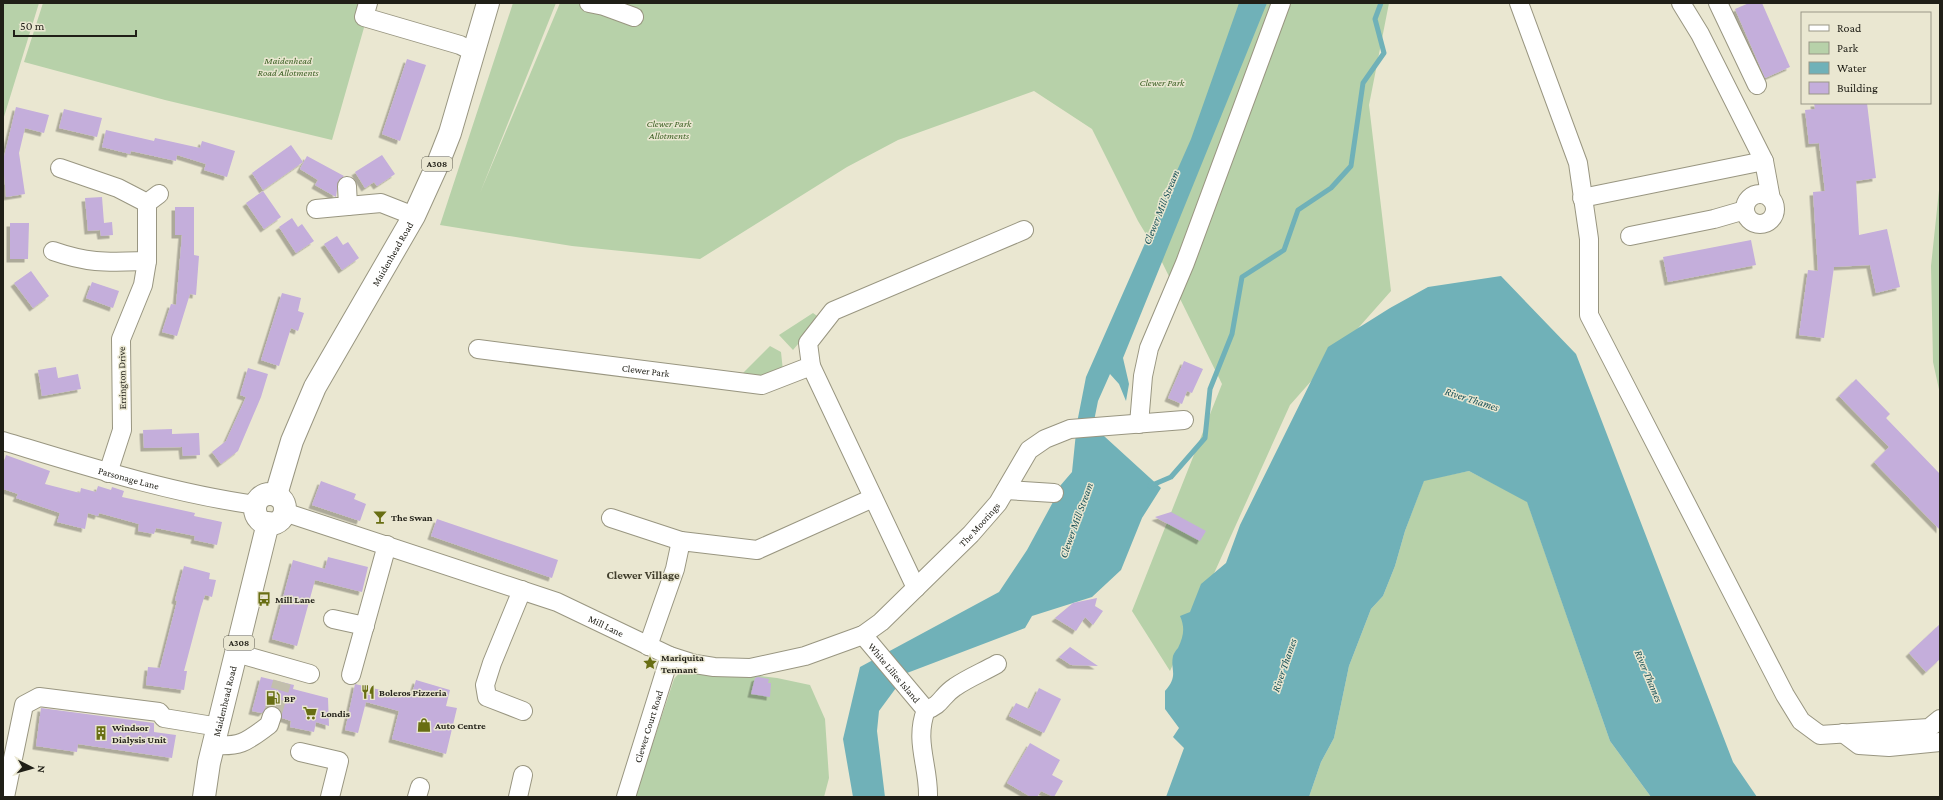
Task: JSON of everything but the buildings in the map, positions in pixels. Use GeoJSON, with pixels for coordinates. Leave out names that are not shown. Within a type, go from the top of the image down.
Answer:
{"type":"FeatureCollection","features":[{"type":"Feature","properties":{"kind":"main road","name":"Maidenhead Road"},"geometry":{"type":"LineString","coordinates":[[204,797],[214,745],[236,654],[276,510],[292,441],[315,387],[414,216],[450,133],[488,3]]}},
{"type":"Feature","properties":{"kind":"main road"},"geometry":{"type":"LineString","coordinates":[[256,505],[258,517],[276,510]]}},
{"type":"Feature","properties":{"kind":"main road","name":"Maidenhead Road"},"geometry":{"type":"LineString","coordinates":[[194,797],[214,745]]}},
{"type":"Feature","properties":{"kind":"street"},"geometry":{"type":"LineString","coordinates":[[368,3],[364,17],[460,46],[474,52]]}},
{"type":"Feature","properties":{"kind":"street"},"geometry":{"type":"LineString","coordinates":[[589,3],[604,6],[634,17]]}},
{"type":"Feature","properties":{"kind":"street"},"geometry":{"type":"LineString","coordinates":[[1184,420],[1139,424],[1144,376],[1149,348],[1185,262],[1281,3]]}},
{"type":"Feature","properties":{"kind":"street"},"geometry":{"type":"LineString","coordinates":[[1520,3],[1578,163],[1588,239],[1589,315],[1785,695],[1801,721],[1820,735],[1929,728],[1940,719]]}},
{"type":"Feature","properties":{"kind":"street"},"geometry":{"type":"LineString","coordinates":[[1630,236],[1714,219],[1745,210],[1748,200],[1756,194],[1767,196],[1771,199],[1764,161],[1700,34],[1681,3]]}},
{"type":"Feature","properties":{"kind":"street"},"geometry":{"type":"LineString","coordinates":[[1722,5],[1757,85]]}},
{"type":"Feature","properties":{"kind":"street"},"geometry":{"type":"LineString","coordinates":[[1582,198],[1764,161]]}},
{"type":"Feature","properties":{"kind":"street","name":"Errington Drive"},"geometry":{"type":"LineString","coordinates":[[60,168],[153,199],[147,261],[143,285],[121,339],[122,430],[108,473]]}},
{"type":"Feature","properties":{"kind":"street"},"geometry":{"type":"LineString","coordinates":[[347,186],[348,206]]}},
{"type":"Feature","properties":{"kind":"street"},"geometry":{"type":"LineString","coordinates":[[316,209],[381,203],[414,216]]}},
{"type":"Feature","properties":{"kind":"street"},"geometry":{"type":"LineString","coordinates":[[916,588],[811,366],[808,343],[833,311],[1024,230]]}},
{"type":"Feature","properties":{"kind":"street"},"geometry":{"type":"LineString","coordinates":[[53,251],[76,259],[98,263],[147,261]]}},
{"type":"Feature","properties":{"kind":"street","name":"Clewer Park"},"geometry":{"type":"LineString","coordinates":[[478,349],[762,385],[811,366]]}},
{"type":"Feature","properties":{"kind":"street","name":"The Moorings"},"geometry":{"type":"LineString","coordinates":[[916,588],[971,534],[998,502],[1029,450],[1045,438],[1070,429],[1139,424]]}},
{"type":"Feature","properties":{"kind":"street","name":"Parsonage Lane"},"geometry":{"type":"LineString","coordinates":[[3,441],[108,473],[231,502],[256,505]]}},
{"type":"Feature","properties":{"kind":"street"},"geometry":{"type":"LineString","coordinates":[[1006,490],[1054,493]]}},
{"type":"Feature","properties":{"kind":"street"},"geometry":{"type":"LineString","coordinates":[[611,518],[681,541],[757,550],[873,498]]}},
{"type":"Feature","properties":{"kind":"street","name":"Mill Lane"},"geometry":{"type":"LineString","coordinates":[[276,510],[387,545],[557,602],[670,656],[695,664],[714,667],[750,668],[869,642],[881,622],[916,588]]}},
{"type":"Feature","properties":{"kind":"street"},"geometry":{"type":"LineString","coordinates":[[648,646],[675,569],[681,541]]}},
{"type":"Feature","properties":{"kind":"street"},"geometry":{"type":"LineString","coordinates":[[351,675],[387,545]]}},
{"type":"Feature","properties":{"kind":"street"},"geometry":{"type":"LineString","coordinates":[[522,590],[492,663],[485,685],[485,692],[486,698],[523,711]]}},
{"type":"Feature","properties":{"kind":"street"},"geometry":{"type":"LineString","coordinates":[[333,619],[365,626]]}},
{"type":"Feature","properties":{"kind":"street","name":"White Lilies Island"},"geometry":{"type":"LineString","coordinates":[[869,642],[904,685],[933,705],[921,722],[921,750],[928,778],[928,797]]}},
{"type":"Feature","properties":{"kind":"street"},"geometry":{"type":"LineString","coordinates":[[236,654],[284,675],[310,674]]}},
{"type":"Feature","properties":{"kind":"street","name":"Clewer Court Road"},"geometry":{"type":"LineString","coordinates":[[626,797],[670,656]]}},
{"type":"Feature","properties":{"kind":"street"},"geometry":{"type":"LineString","coordinates":[[933,705],[955,686],[997,664]]}},
{"type":"Feature","properties":{"kind":"street"},"geometry":{"type":"LineString","coordinates":[[5,797],[24,705],[39,698],[160,712],[164,718],[214,745],[230,746],[242,744],[270,725],[272,716]]}},
{"type":"Feature","properties":{"kind":"street"},"geometry":{"type":"LineString","coordinates":[[1843,733],[1860,745],[1889,747],[1940,742]]}},
{"type":"Feature","properties":{"kind":"street"},"geometry":{"type":"LineString","coordinates":[[300,752],[339,761],[330,797]]}},
{"type":"Feature","properties":{"kind":"street"},"geometry":{"type":"LineString","coordinates":[[518,797],[523,775]]}},
{"type":"Feature","properties":{"kind":"green space"},"geometry":{"type":"Polygon","coordinates":[[[3,3],[39,3],[3,120],[3,3]]]}},
{"type":"Feature","properties":{"kind":"green space","name":"Maidenhead Road Allotments"},"geometry":{"type":"Polygon","coordinates":[[[43,3],[371,3],[332,140],[165,100],[24,62],[43,3]]]}},
{"type":"Feature","properties":{"kind":"green space","name":"Clewer Park Allotments"},"geometry":{"type":"Polygon","coordinates":[[[513,3],[556,3],[480,193],[560,3],[1389,3],[1369,105],[1391,291],[1290,405],[1170,671],[1132,611],[1222,384],[1158,254],[1138,221],[1092,129],[1034,91],[898,140],[847,167],[700,259],[572,246],[440,225],[513,3]]]}},
{"type":"Feature","properties":{"kind":"green space"},"geometry":{"type":"Polygon","coordinates":[[[1940,181],[1940,394],[1933,362],[1931,266],[1940,181]]]}},
{"type":"Feature","properties":{"kind":"green space"},"geometry":{"type":"Polygon","coordinates":[[[813,313],[820,318],[793,350],[779,335],[813,313]]]}},
{"type":"Feature","properties":{"kind":"green space"},"geometry":{"type":"Polygon","coordinates":[[[770,346],[781,352],[783,371],[764,378],[740,376],[770,346]]]}},
{"type":"Feature","properties":{"kind":"green space"},"geometry":{"type":"Polygon","coordinates":[[[1469,471],[1527,501],[1610,741],[1651,797],[1309,797],[1321,762],[1334,738],[1349,666],[1371,609],[1383,596],[1395,566],[1405,531],[1424,480],[1469,471]]]}},
{"type":"Feature","properties":{"kind":"green space"},"geometry":{"type":"Polygon","coordinates":[[[680,672],[750,675],[777,678],[810,685],[825,719],[829,778],[824,797],[635,797],[674,679],[680,672]]]}},
{"type":"Feature","properties":{"kind":"water","name":"Clewer Mill Stream"},"geometry":{"type":"Polygon","coordinates":[[[1239,3],[1267,3],[1123,358],[1129,384],[1126,401],[1119,384],[1110,374],[1098,401],[1093,426],[1161,488],[1142,518],[1121,570],[1092,597],[1032,616],[1025,628],[907,673],[879,711],[877,731],[885,797],[853,797],[843,739],[860,667],[999,592],[1027,550],[1053,502],[1054,493],[1072,472],[1077,423],[1086,377],[1191,139],[1239,3]]]}},
{"type":"Feature","properties":{"kind":"water","name":"River Thames"},"geometry":{"type":"Polygon","coordinates":[[[1501,276],[1576,354],[1733,762],[1757,797],[1651,797],[1610,741],[1527,502],[1469,471],[1424,481],[1405,531],[1395,566],[1383,596],[1371,609],[1349,666],[1334,738],[1321,762],[1309,797],[1166,797],[1184,748],[1173,737],[1179,728],[1165,709],[1165,691],[1173,677],[1173,656],[1183,636],[1183,624],[1180,616],[1190,612],[1201,584],[1226,563],[1240,525],[1328,347],[1390,308],[1428,287],[1501,276]]]}},
{"type":"Feature","properties":{"kind":"waterway"},"geometry":{"type":"LineString","coordinates":[[1150,486],[1171,477],[1205,438],[1210,389],[1232,334],[1242,277],[1284,250],[1298,210],[1331,188],[1351,166],[1363,83],[1384,53],[1375,19],[1381,3]]}},
{"type":"Feature","properties":{"kind":"tunnel"},"geometry":{"type":"LineString","coordinates":[[272,716],[282,682]]}},
{"type":"Feature","properties":{"kind":"place","name":"The Swan"},"geometry":{"type":"Point","coordinates":[380,517]}},
{"type":"Feature","properties":{"kind":"place","name":"Mill Lane"},"geometry":{"type":"Point","coordinates":[264,599]}},
{"type":"Feature","properties":{"kind":"place","name":"Mariquita Tennant"},"geometry":{"type":"Point","coordinates":[650,663]}},
{"type":"Feature","properties":{"kind":"place","name":"Boleros Pizzeria"},"geometry":{"type":"Point","coordinates":[368,692]}},
{"type":"Feature","properties":{"kind":"place","name":"BP"},"geometry":{"type":"Point","coordinates":[273,698]}},
{"type":"Feature","properties":{"kind":"place","name":"Londis"},"geometry":{"type":"Point","coordinates":[310,713]}},
{"type":"Feature","properties":{"kind":"place","name":"Auto Centre"},"geometry":{"type":"Point","coordinates":[424,725]}},
{"type":"Feature","properties":{"kind":"place","name":"Windsor Dialysis Unit"},"geometry":{"type":"Point","coordinates":[101,733]}},
{"type":"Feature","properties":{"kind":"district","name":"Clewer Village"},"geometry":{"type":"Point","coordinates":[643,575]}}]}
